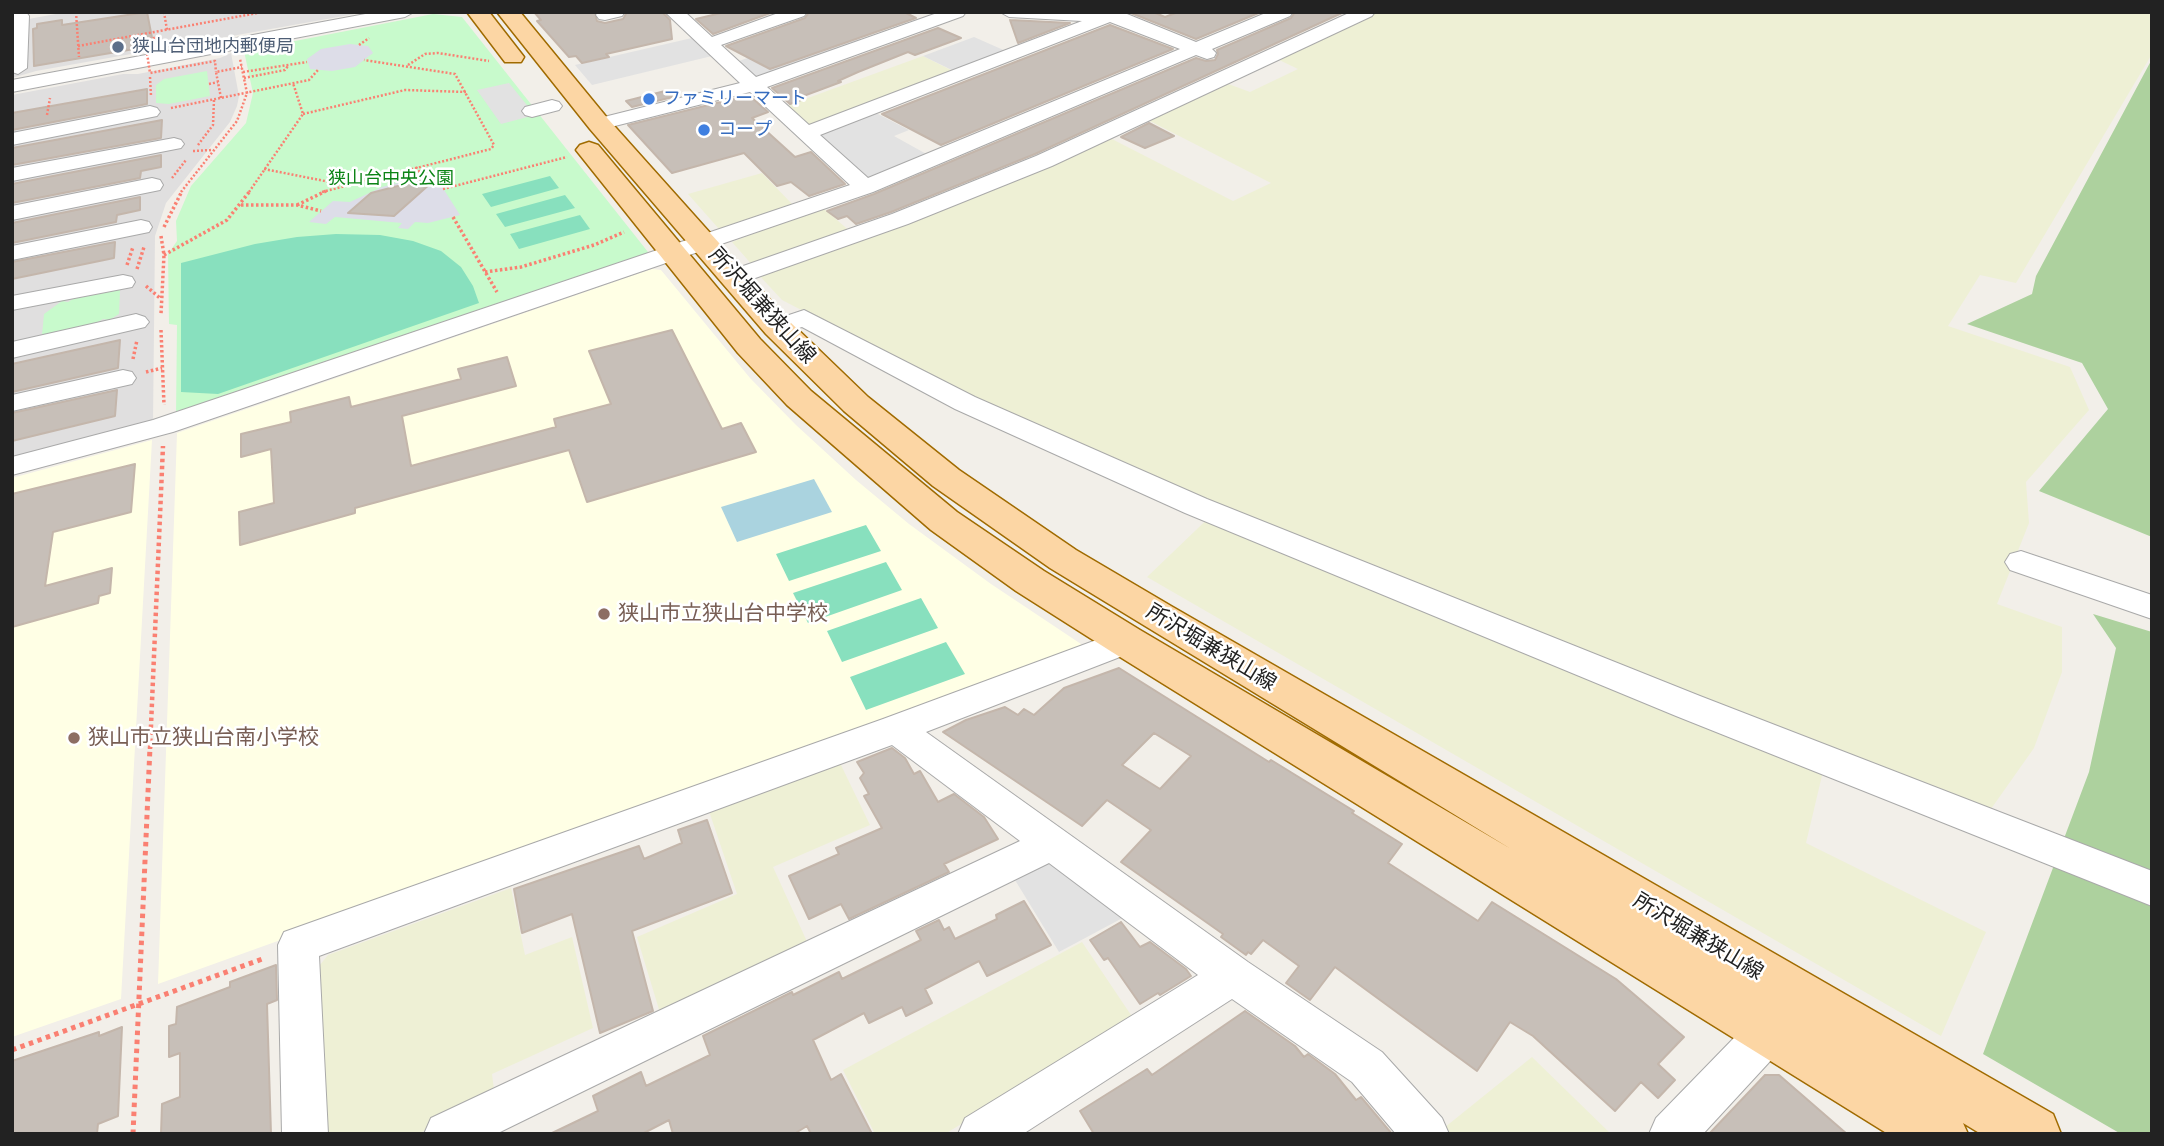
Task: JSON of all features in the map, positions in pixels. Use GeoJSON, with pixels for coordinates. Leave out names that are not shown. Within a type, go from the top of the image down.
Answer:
{"type":"FeatureCollection","features":[{"type":"Feature","properties":{"kind":"main road","name":"所沢堀兼狭山線"},"geometry":{"type":"LineString","coordinates":[[478,12],[542,108],[688,246],[735,277],[777,327],[856,404],[991,511],[1063,559],[2033,1134]]}},
{"type":"Feature","properties":{"kind":"main road","name":"所沢堀兼狭山線"},"geometry":{"type":"LineString","coordinates":[[508,12],[589,139],[688,246],[750,346],[799,398],[863,456],[944,521],[1030,582],[1940,1134]]}},
{"type":"Feature","properties":{"kind":"street"},"geometry":{"type":"LineString","coordinates":[[18,68],[16,17],[43,12]]}},
{"type":"Feature","properties":{"kind":"street"},"geometry":{"type":"LineString","coordinates":[[12,86],[405,12]]}},
{"type":"Feature","properties":{"kind":"street"},"geometry":{"type":"LineString","coordinates":[[674,12],[865,187]]}},
{"type":"Feature","properties":{"kind":"street"},"geometry":{"type":"LineString","coordinates":[[708,44],[798,12]]}},
{"type":"Feature","properties":{"kind":"street"},"geometry":{"type":"LineString","coordinates":[[589,139],[753,85],[957,12]]}},
{"type":"Feature","properties":{"kind":"street"},"geometry":{"type":"LineString","coordinates":[[1009,12],[1115,14],[1242,67]]}},
{"type":"Feature","properties":{"kind":"street"},"geometry":{"type":"LineString","coordinates":[[12,466],[163,426],[865,187],[1284,12]]}},
{"type":"Feature","properties":{"kind":"street"},"geometry":{"type":"LineString","coordinates":[[735,277],[900,219],[1044,161],[1242,67],[1366,12]]}},
{"type":"Feature","properties":{"kind":"street"},"geometry":{"type":"LineString","coordinates":[[806,133],[1115,14]]}},
{"type":"Feature","properties":{"kind":"street"},"geometry":{"type":"LineString","coordinates":[[1027,24],[1056,37]]}},
{"type":"Feature","properties":{"kind":"street"},"geometry":{"type":"LineString","coordinates":[[12,105],[100,89]]}},
{"type":"Feature","properties":{"kind":"street"},"geometry":{"type":"LineString","coordinates":[[12,139],[150,112]]}},
{"type":"Feature","properties":{"kind":"street"},"geometry":{"type":"LineString","coordinates":[[993,135],[1044,161]]}},
{"type":"Feature","properties":{"kind":"street"},"geometry":{"type":"LineString","coordinates":[[12,175],[183,148]]}},
{"type":"Feature","properties":{"kind":"street"},"geometry":{"type":"LineString","coordinates":[[12,213],[161,183]]}},
{"type":"Feature","properties":{"kind":"street"},"geometry":{"type":"LineString","coordinates":[[12,253],[147,233]]}},
{"type":"Feature","properties":{"kind":"street"},"geometry":{"type":"LineString","coordinates":[[12,303],[123,282]]}},
{"type":"Feature","properties":{"kind":"street"},"geometry":{"type":"LineString","coordinates":[[777,327],[804,318],[965,403],[1196,506],[1688,706],[2152,889]]}},
{"type":"Feature","properties":{"kind":"street"},"geometry":{"type":"LineString","coordinates":[[12,350],[136,322]]}},
{"type":"Feature","properties":{"kind":"street"},"geometry":{"type":"LineString","coordinates":[[12,403],[123,378]]}},
{"type":"Feature","properties":{"kind":"street"},"geometry":{"type":"LineString","coordinates":[[2021,562],[2152,607]]}},
{"type":"Feature","properties":{"kind":"street"},"geometry":{"type":"LineString","coordinates":[[305,1134],[298,946],[896,729],[1126,641]]}},
{"type":"Feature","properties":{"kind":"street"},"geometry":{"type":"LineString","coordinates":[[896,729],[1233,976],[1367,1067],[1426,1134]]}},
{"type":"Feature","properties":{"kind":"street"},"geometry":{"type":"LineString","coordinates":[[447,1134],[1051,844]]}},
{"type":"Feature","properties":{"kind":"street"},"geometry":{"type":"LineString","coordinates":[[981,1134],[1233,976]]}},
{"type":"Feature","properties":{"kind":"street"},"geometry":{"type":"LineString","coordinates":[[1672,1134],[1802,998]]}},
{"type":"Feature","properties":{"kind":"path"},"geometry":{"type":"LineString","coordinates":[[76,12],[79,61]]}},
{"type":"Feature","properties":{"kind":"path"},"geometry":{"type":"LineString","coordinates":[[165,12],[167,30]]}},
{"type":"Feature","properties":{"kind":"path"},"geometry":{"type":"LineString","coordinates":[[78,46],[263,12]]}},
{"type":"Feature","properties":{"kind":"path"},"geometry":{"type":"LineString","coordinates":[[151,47],[160,44],[158,37],[145,40],[150,73],[215,61],[221,98]]}},
{"type":"Feature","properties":{"kind":"path"},"geometry":{"type":"LineString","coordinates":[[408,65],[425,54],[438,53],[493,61]]}},
{"type":"Feature","properties":{"kind":"path"},"geometry":{"type":"LineString","coordinates":[[163,410],[161,299],[164,255],[161,234],[183,188],[237,121],[247,93],[239,54]]}},
{"type":"Feature","properties":{"kind":"path"},"geometry":{"type":"LineString","coordinates":[[297,205],[310,197],[345,185],[491,149],[494,145],[455,74],[364,60]]}},
{"type":"Feature","properties":{"kind":"path"},"geometry":{"type":"LineString","coordinates":[[216,72],[307,62]]}},
{"type":"Feature","properties":{"kind":"path"},"geometry":{"type":"LineString","coordinates":[[244,78],[285,70],[288,66]]}},
{"type":"Feature","properties":{"kind":"path"},"geometry":{"type":"LineString","coordinates":[[150,112],[309,79],[318,70]]}},
{"type":"Feature","properties":{"kind":"path"},"geometry":{"type":"LineString","coordinates":[[209,83],[218,82]]}},
{"type":"Feature","properties":{"kind":"path"},"geometry":{"type":"LineString","coordinates":[[293,83],[303,114]]}},
{"type":"Feature","properties":{"kind":"path"},"geometry":{"type":"LineString","coordinates":[[164,255],[228,220],[303,114],[405,90],[466,92]]}},
{"type":"Feature","properties":{"kind":"path"},"geometry":{"type":"LineString","coordinates":[[161,183],[183,148],[213,125],[214,100]]}},
{"type":"Feature","properties":{"kind":"path"},"geometry":{"type":"LineString","coordinates":[[443,189],[589,139]]}},
{"type":"Feature","properties":{"kind":"path"},"geometry":{"type":"LineString","coordinates":[[183,148],[213,150]]}},
{"type":"Feature","properties":{"kind":"path"},"geometry":{"type":"LineString","coordinates":[[416,167],[423,177]]}},
{"type":"Feature","properties":{"kind":"path"},"geometry":{"type":"LineString","coordinates":[[264,169],[345,185]]}},
{"type":"Feature","properties":{"kind":"path"},"geometry":{"type":"LineString","coordinates":[[240,205],[297,205],[321,211]]}},
{"type":"Feature","properties":{"kind":"path"},"geometry":{"type":"LineString","coordinates":[[123,282],[130,256],[147,233],[173,210]]}},
{"type":"Feature","properties":{"kind":"path"},"geometry":{"type":"LineString","coordinates":[[453,217],[500,296]]}},
{"type":"Feature","properties":{"kind":"path"},"geometry":{"type":"LineString","coordinates":[[485,272],[521,267],[594,245],[610,236],[635,228]]}},
{"type":"Feature","properties":{"kind":"path"},"geometry":{"type":"LineString","coordinates":[[147,233],[137,268],[149,291],[161,299]]}},
{"type":"Feature","properties":{"kind":"path"},"geometry":{"type":"LineString","coordinates":[[130,256],[142,254]]}},
{"type":"Feature","properties":{"kind":"path"},"geometry":{"type":"LineString","coordinates":[[123,378],[138,345],[136,322]]}},
{"type":"Feature","properties":{"kind":"path"},"geometry":{"type":"LineString","coordinates":[[133,1134],[164,439]]}},
{"type":"Feature","properties":{"kind":"path"},"geometry":{"type":"LineString","coordinates":[[12,1050],[298,946]]}},
{"type":"Feature","properties":{"kind":"shaded area"},"geometry":{"type":"Polygon","coordinates":[[[67,12],[366,12],[36,71],[12,78],[12,22],[67,12]]]}},
{"type":"Feature","properties":{"kind":"shaded area"},"geometry":{"type":"Polygon","coordinates":[[[1372,12],[2152,12],[2152,54],[2016,283],[1980,275],[1948,326],[2070,367],[2089,410],[2026,482],[2029,523],[1997,604],[2062,627],[2062,672],[2034,748],[1986,816],[1829,746],[1806,843],[1986,932],[1941,1036],[1147,577],[1220,507],[1009,417],[782,300],[757,273],[1108,137],[1233,201],[1271,183],[1146,119],[1223,82],[1250,92],[1298,69],[1273,57],[1372,12]]]}},
{"type":"Feature","properties":{"kind":"shaded area"},"geometry":{"type":"Polygon","coordinates":[[[837,27],[866,42],[762,78],[753,78],[736,62],[837,27]]]}},
{"type":"Feature","properties":{"kind":"shaded area"},"geometry":{"type":"Polygon","coordinates":[[[974,37],[1008,52],[956,72],[923,56],[974,37]]]}},
{"type":"Feature","properties":{"kind":"shaded area"},"geometry":{"type":"Polygon","coordinates":[[[692,38],[712,56],[592,85],[575,65],[692,38]]]}},
{"type":"Feature","properties":{"kind":"shaded area"},"geometry":{"type":"Polygon","coordinates":[[[350,44],[368,46],[373,53],[355,67],[332,71],[310,69],[307,59],[321,49],[350,44]]]}},
{"type":"Feature","properties":{"kind":"shaded area"},"geometry":{"type":"Polygon","coordinates":[[[231,53],[239,96],[237,106],[230,122],[166,203],[155,236],[153,422],[12,460],[12,95],[123,74],[138,74],[220,58],[231,53]]]}},
{"type":"Feature","properties":{"kind":"shaded area"},"geometry":{"type":"Polygon","coordinates":[[[923,56],[955,72],[817,125],[807,125],[786,106],[923,56]]]}},
{"type":"Feature","properties":{"kind":"shaded area"},"geometry":{"type":"Polygon","coordinates":[[[509,83],[535,115],[501,124],[477,90],[509,83]]]}},
{"type":"Feature","properties":{"kind":"shaded area"},"geometry":{"type":"Polygon","coordinates":[[[874,112],[909,130],[894,136],[930,156],[867,178],[819,135],[874,112]]]}},
{"type":"Feature","properties":{"kind":"shaded area"},"geometry":{"type":"Polygon","coordinates":[[[762,173],[795,207],[719,229],[688,194],[762,173]]]}},
{"type":"Feature","properties":{"kind":"shaded area"},"geometry":{"type":"Polygon","coordinates":[[[434,174],[460,215],[428,223],[415,222],[408,229],[398,228],[402,223],[335,217],[326,224],[309,222],[333,201],[350,202],[382,187],[434,174]]]}},
{"type":"Feature","properties":{"kind":"shaded area"},"geometry":{"type":"Polygon","coordinates":[[[822,207],[852,233],[754,267],[732,242],[822,207]]]}},
{"type":"Feature","properties":{"kind":"shaded area","name":"狭山市立狭山台中学校"},"geometry":{"type":"Polygon","coordinates":[[[652,269],[661,270],[750,378],[856,480],[909,524],[991,584],[1081,644],[1080,653],[158,984],[177,433],[652,269]]]}},
{"type":"Feature","properties":{"kind":"shaded area","name":"狭山市立狭山台南小学校"},"geometry":{"type":"Polygon","coordinates":[[[152,440],[121,999],[12,1037],[12,478],[152,440]]]}},
{"type":"Feature","properties":{"kind":"shaded area"},"geometry":{"type":"Polygon","coordinates":[[[840,763],[870,825],[773,867],[809,946],[661,1016],[637,937],[737,894],[709,811],[840,763]]]}},
{"type":"Feature","properties":{"kind":"shaded area"},"geometry":{"type":"Polygon","coordinates":[[[1047,863],[1062,864],[1130,914],[1059,952],[1015,880],[1047,863]]]}},
{"type":"Feature","properties":{"kind":"shaded area"},"geometry":{"type":"Polygon","coordinates":[[[511,888],[525,955],[572,937],[593,1028],[492,1074],[495,1097],[418,1134],[326,1134],[315,971],[328,955],[511,888]]]}},
{"type":"Feature","properties":{"kind":"shaded area"},"geometry":{"type":"Polygon","coordinates":[[[1082,942],[1133,1018],[945,1134],[875,1134],[843,1070],[1082,942]]]}},
{"type":"Feature","properties":{"kind":"shaded area"},"geometry":{"type":"Polygon","coordinates":[[[1532,1057],[1611,1134],[1439,1132],[1532,1057]]]}},
{"type":"Feature","properties":{"kind":"green space","name":"狭山台中央公園"},"geometry":{"type":"Polygon","coordinates":[[[433,14],[462,17],[648,252],[643,257],[176,415],[177,325],[169,324],[168,254],[177,241],[176,221],[191,186],[246,123],[253,93],[244,51],[433,14]]]}},
{"type":"Feature","properties":{"kind":"green space"},"geometry":{"type":"Polygon","coordinates":[[[2152,59],[2152,537],[2039,491],[2108,409],[2082,363],[1967,324],[2032,294],[2036,276],[2152,59]]]}},
{"type":"Feature","properties":{"kind":"green space"},"geometry":{"type":"Polygon","coordinates":[[[207,71],[210,96],[169,104],[156,103],[156,85],[164,79],[207,71]]]}},
{"type":"Feature","properties":{"kind":"green space"},"geometry":{"type":"Polygon","coordinates":[[[550,176],[559,188],[491,207],[482,194],[550,176]]]}},
{"type":"Feature","properties":{"kind":"green space"},"geometry":{"type":"Polygon","coordinates":[[[565,195],[575,208],[505,227],[496,214],[565,195]]]}},
{"type":"Feature","properties":{"kind":"green space"},"geometry":{"type":"Polygon","coordinates":[[[580,215],[590,229],[519,249],[510,234],[580,215]]]}},
{"type":"Feature","properties":{"kind":"green space"},"geometry":{"type":"Polygon","coordinates":[[[336,234],[380,235],[413,241],[441,251],[461,267],[473,286],[479,303],[218,394],[181,392],[181,263],[255,244],[336,234]]]}},
{"type":"Feature","properties":{"kind":"green space"},"geometry":{"type":"Polygon","coordinates":[[[107,287],[120,290],[119,314],[109,320],[103,319],[84,330],[48,338],[42,335],[44,314],[62,301],[68,302],[86,291],[107,287]]]}},
{"type":"Feature","properties":{"kind":"green space"},"geometry":{"type":"Polygon","coordinates":[[[866,525],[881,551],[789,581],[776,554],[866,525]]]}},
{"type":"Feature","properties":{"kind":"green space"},"geometry":{"type":"Polygon","coordinates":[[[886,562],[902,590],[808,623],[793,593],[886,562]]]}},
{"type":"Feature","properties":{"kind":"green space"},"geometry":{"type":"Polygon","coordinates":[[[921,598],[938,628],[842,662],[827,631],[921,598]]]}},
{"type":"Feature","properties":{"kind":"green space"},"geometry":{"type":"Polygon","coordinates":[[[2093,614],[2152,632],[2152,1134],[2121,1134],[1983,1054],[2089,772],[2116,648],[2093,614]]]}},
{"type":"Feature","properties":{"kind":"green space"},"geometry":{"type":"Polygon","coordinates":[[[946,642],[965,674],[866,710],[850,677],[946,642]]]}},
{"type":"Feature","properties":{"kind":"water"},"geometry":{"type":"Polygon","coordinates":[[[814,479],[832,512],[737,542],[721,507],[814,479]]]}},
{"type":"Feature","properties":{"kind":"building"},"geometry":{"type":"Polygon","coordinates":[[[147,12],[153,43],[139,46],[140,48],[34,66],[33,29],[37,28],[37,24],[62,20],[62,25],[147,12]]]}},
{"type":"Feature","properties":{"kind":"building"},"geometry":{"type":"Polygon","coordinates":[[[534,12],[595,12],[597,21],[605,23],[623,19],[627,12],[662,12],[670,20],[672,39],[606,54],[609,57],[582,63],[576,56],[569,57],[537,21],[541,20],[534,12]]]}},
{"type":"Feature","properties":{"kind":"building"},"geometry":{"type":"Polygon","coordinates":[[[725,12],[773,12],[713,34],[696,19],[725,12]]]}},
{"type":"Feature","properties":{"kind":"building"},"geometry":{"type":"Polygon","coordinates":[[[809,12],[904,12],[916,18],[770,69],[726,46],[805,18],[809,12]]]}},
{"type":"Feature","properties":{"kind":"building"},"geometry":{"type":"Polygon","coordinates":[[[1153,12],[1165,17],[1178,12],[1261,12],[1196,39],[1131,13],[1153,12]]]}},
{"type":"Feature","properties":{"kind":"building"},"geometry":{"type":"Polygon","coordinates":[[[1295,12],[1344,12],[1035,154],[891,212],[856,224],[847,216],[838,219],[827,211],[874,194],[1196,58],[1215,60],[1217,50],[1291,18],[1295,12]]]}},
{"type":"Feature","properties":{"kind":"building"},"geometry":{"type":"Polygon","coordinates":[[[1010,20],[1070,23],[1018,43],[1010,20]]]}},
{"type":"Feature","properties":{"kind":"building"},"geometry":{"type":"Polygon","coordinates":[[[1110,25],[1173,49],[941,145],[882,114],[1110,25]]]}},
{"type":"Feature","properties":{"kind":"building"},"geometry":{"type":"Polygon","coordinates":[[[938,28],[961,38],[915,55],[908,52],[798,98],[801,100],[790,104],[772,88],[938,28]]]}},
{"type":"Feature","properties":{"kind":"building"},"geometry":{"type":"Polygon","coordinates":[[[147,89],[147,104],[12,130],[12,113],[147,89]]]}},
{"type":"Feature","properties":{"kind":"building"},"geometry":{"type":"Polygon","coordinates":[[[669,90],[677,96],[632,107],[626,101],[669,90]]]}},
{"type":"Feature","properties":{"kind":"building"},"geometry":{"type":"Polygon","coordinates":[[[749,95],[768,112],[752,118],[795,157],[811,152],[845,184],[809,196],[791,182],[777,186],[744,153],[672,173],[628,125],[749,95]]]}},
{"type":"Feature","properties":{"kind":"building"},"geometry":{"type":"Polygon","coordinates":[[[162,120],[161,138],[12,165],[12,148],[162,120]]]}},
{"type":"Feature","properties":{"kind":"building"},"geometry":{"type":"Polygon","coordinates":[[[1149,123],[1174,136],[1145,148],[1121,137],[1149,123]]]}},
{"type":"Feature","properties":{"kind":"building"},"geometry":{"type":"Polygon","coordinates":[[[161,155],[161,167],[141,171],[140,178],[12,203],[12,184],[161,155]]]}},
{"type":"Feature","properties":{"kind":"building"},"geometry":{"type":"Polygon","coordinates":[[[440,175],[394,216],[348,213],[371,193],[440,175]]]}},
{"type":"Feature","properties":{"kind":"building"},"geometry":{"type":"Polygon","coordinates":[[[140,197],[140,210],[117,215],[116,222],[12,243],[12,223],[140,197]]]}},
{"type":"Feature","properties":{"kind":"building"},"geometry":{"type":"Polygon","coordinates":[[[115,242],[114,258],[12,279],[12,262],[115,242]]]}},
{"type":"Feature","properties":{"kind":"building"},"geometry":{"type":"Polygon","coordinates":[[[672,330],[722,429],[741,423],[756,452],[587,502],[569,450],[355,508],[355,513],[240,545],[239,512],[274,503],[271,449],[241,457],[241,434],[291,422],[290,412],[349,397],[351,407],[461,379],[458,369],[507,357],[516,386],[402,416],[411,466],[556,427],[554,419],[611,404],[589,351],[672,330]]]}},
{"type":"Feature","properties":{"kind":"building"},"geometry":{"type":"Polygon","coordinates":[[[120,340],[118,368],[12,392],[12,364],[120,340]]]}},
{"type":"Feature","properties":{"kind":"building"},"geometry":{"type":"Polygon","coordinates":[[[117,390],[115,416],[12,441],[12,413],[117,390]]]}},
{"type":"Feature","properties":{"kind":"building"},"geometry":{"type":"Polygon","coordinates":[[[135,464],[131,512],[53,532],[45,586],[112,568],[110,593],[99,596],[98,603],[12,627],[12,494],[135,464]]]}},
{"type":"Feature","properties":{"kind":"building"},"geometry":{"type":"Polygon","coordinates":[[[1119,668],[1269,762],[1271,760],[1354,811],[1352,813],[1402,844],[1388,863],[1478,921],[1492,902],[1616,979],[1684,1037],[1658,1064],[1675,1080],[1658,1098],[1641,1082],[1615,1111],[1533,1036],[1510,1022],[1477,1071],[1335,967],[1310,1000],[1286,983],[1299,966],[1263,940],[1251,954],[1248,952],[1246,955],[1221,937],[1223,934],[1121,862],[1151,830],[1107,800],[1082,826],[943,732],[966,720],[1005,707],[1018,715],[1024,709],[1034,715],[1064,688],[1119,668]],[[1154,733],[1122,765],[1160,789],[1191,756],[1154,733]]]}},
{"type":"Feature","properties":{"kind":"building"},"geometry":{"type":"Polygon","coordinates":[[[892,748],[905,758],[914,774],[920,771],[938,802],[954,794],[984,817],[998,839],[944,864],[949,872],[849,919],[841,904],[809,919],[789,876],[839,854],[836,848],[882,828],[864,796],[869,794],[860,778],[864,773],[857,762],[892,748]]]}},
{"type":"Feature","properties":{"kind":"building"},"geometry":{"type":"Polygon","coordinates":[[[707,820],[732,893],[632,931],[653,1011],[600,1033],[572,914],[522,933],[514,889],[639,846],[644,859],[682,843],[678,830],[707,820]]]}},
{"type":"Feature","properties":{"kind":"building"},"geometry":{"type":"Polygon","coordinates":[[[1024,901],[1051,945],[987,976],[979,961],[925,989],[932,1003],[906,1016],[902,1007],[869,1023],[864,1013],[813,1040],[831,1080],[841,1074],[872,1134],[811,1134],[807,1126],[794,1134],[673,1134],[669,1120],[642,1134],[550,1134],[598,1111],[593,1096],[641,1072],[646,1086],[710,1055],[703,1036],[839,972],[842,979],[921,940],[916,931],[939,920],[944,930],[949,927],[955,939],[997,919],[996,915],[1024,901]]]}},
{"type":"Feature","properties":{"kind":"building"},"geometry":{"type":"Polygon","coordinates":[[[1121,922],[1140,947],[1150,942],[1186,969],[1191,976],[1140,1004],[1108,958],[1104,960],[1090,940],[1121,922]]]}},
{"type":"Feature","properties":{"kind":"building"},"geometry":{"type":"Polygon","coordinates":[[[276,965],[277,1000],[267,1004],[271,1134],[161,1134],[162,1104],[180,1097],[180,1053],[169,1057],[169,1026],[176,1024],[177,1007],[230,987],[230,982],[276,965]]]}},
{"type":"Feature","properties":{"kind":"building"},"geometry":{"type":"Polygon","coordinates":[[[1245,1011],[1295,1046],[1304,1057],[1308,1054],[1335,1074],[1356,1100],[1361,1097],[1392,1134],[1094,1134],[1080,1111],[1147,1069],[1152,1075],[1245,1011]]]}},
{"type":"Feature","properties":{"kind":"building"},"geometry":{"type":"Polygon","coordinates":[[[122,1027],[118,1116],[98,1124],[97,1134],[12,1134],[12,1061],[122,1027]]]}},
{"type":"Feature","properties":{"kind":"building"},"geometry":{"type":"Polygon","coordinates":[[[1765,1075],[1779,1075],[1847,1134],[1709,1134],[1765,1075]]]}},
{"type":"Feature","properties":{"kind":"place","name":"狭山台団地内郵便局"},"geometry":{"type":"Point","coordinates":[118,47]}},
{"type":"Feature","properties":{"kind":"place","name":"ファミリーマート"},"geometry":{"type":"Point","coordinates":[649,99]}},
{"type":"Feature","properties":{"kind":"place","name":"コープ"},"geometry":{"type":"Point","coordinates":[704,130]}},
{"type":"Feature","properties":{"kind":"place","name":"狭山市立狭山台中学校"},"geometry":{"type":"Point","coordinates":[604,614]}},
{"type":"Feature","properties":{"kind":"place","name":"狭山市立狭山台南小学校"},"geometry":{"type":"Point","coordinates":[74,738]}}]}
